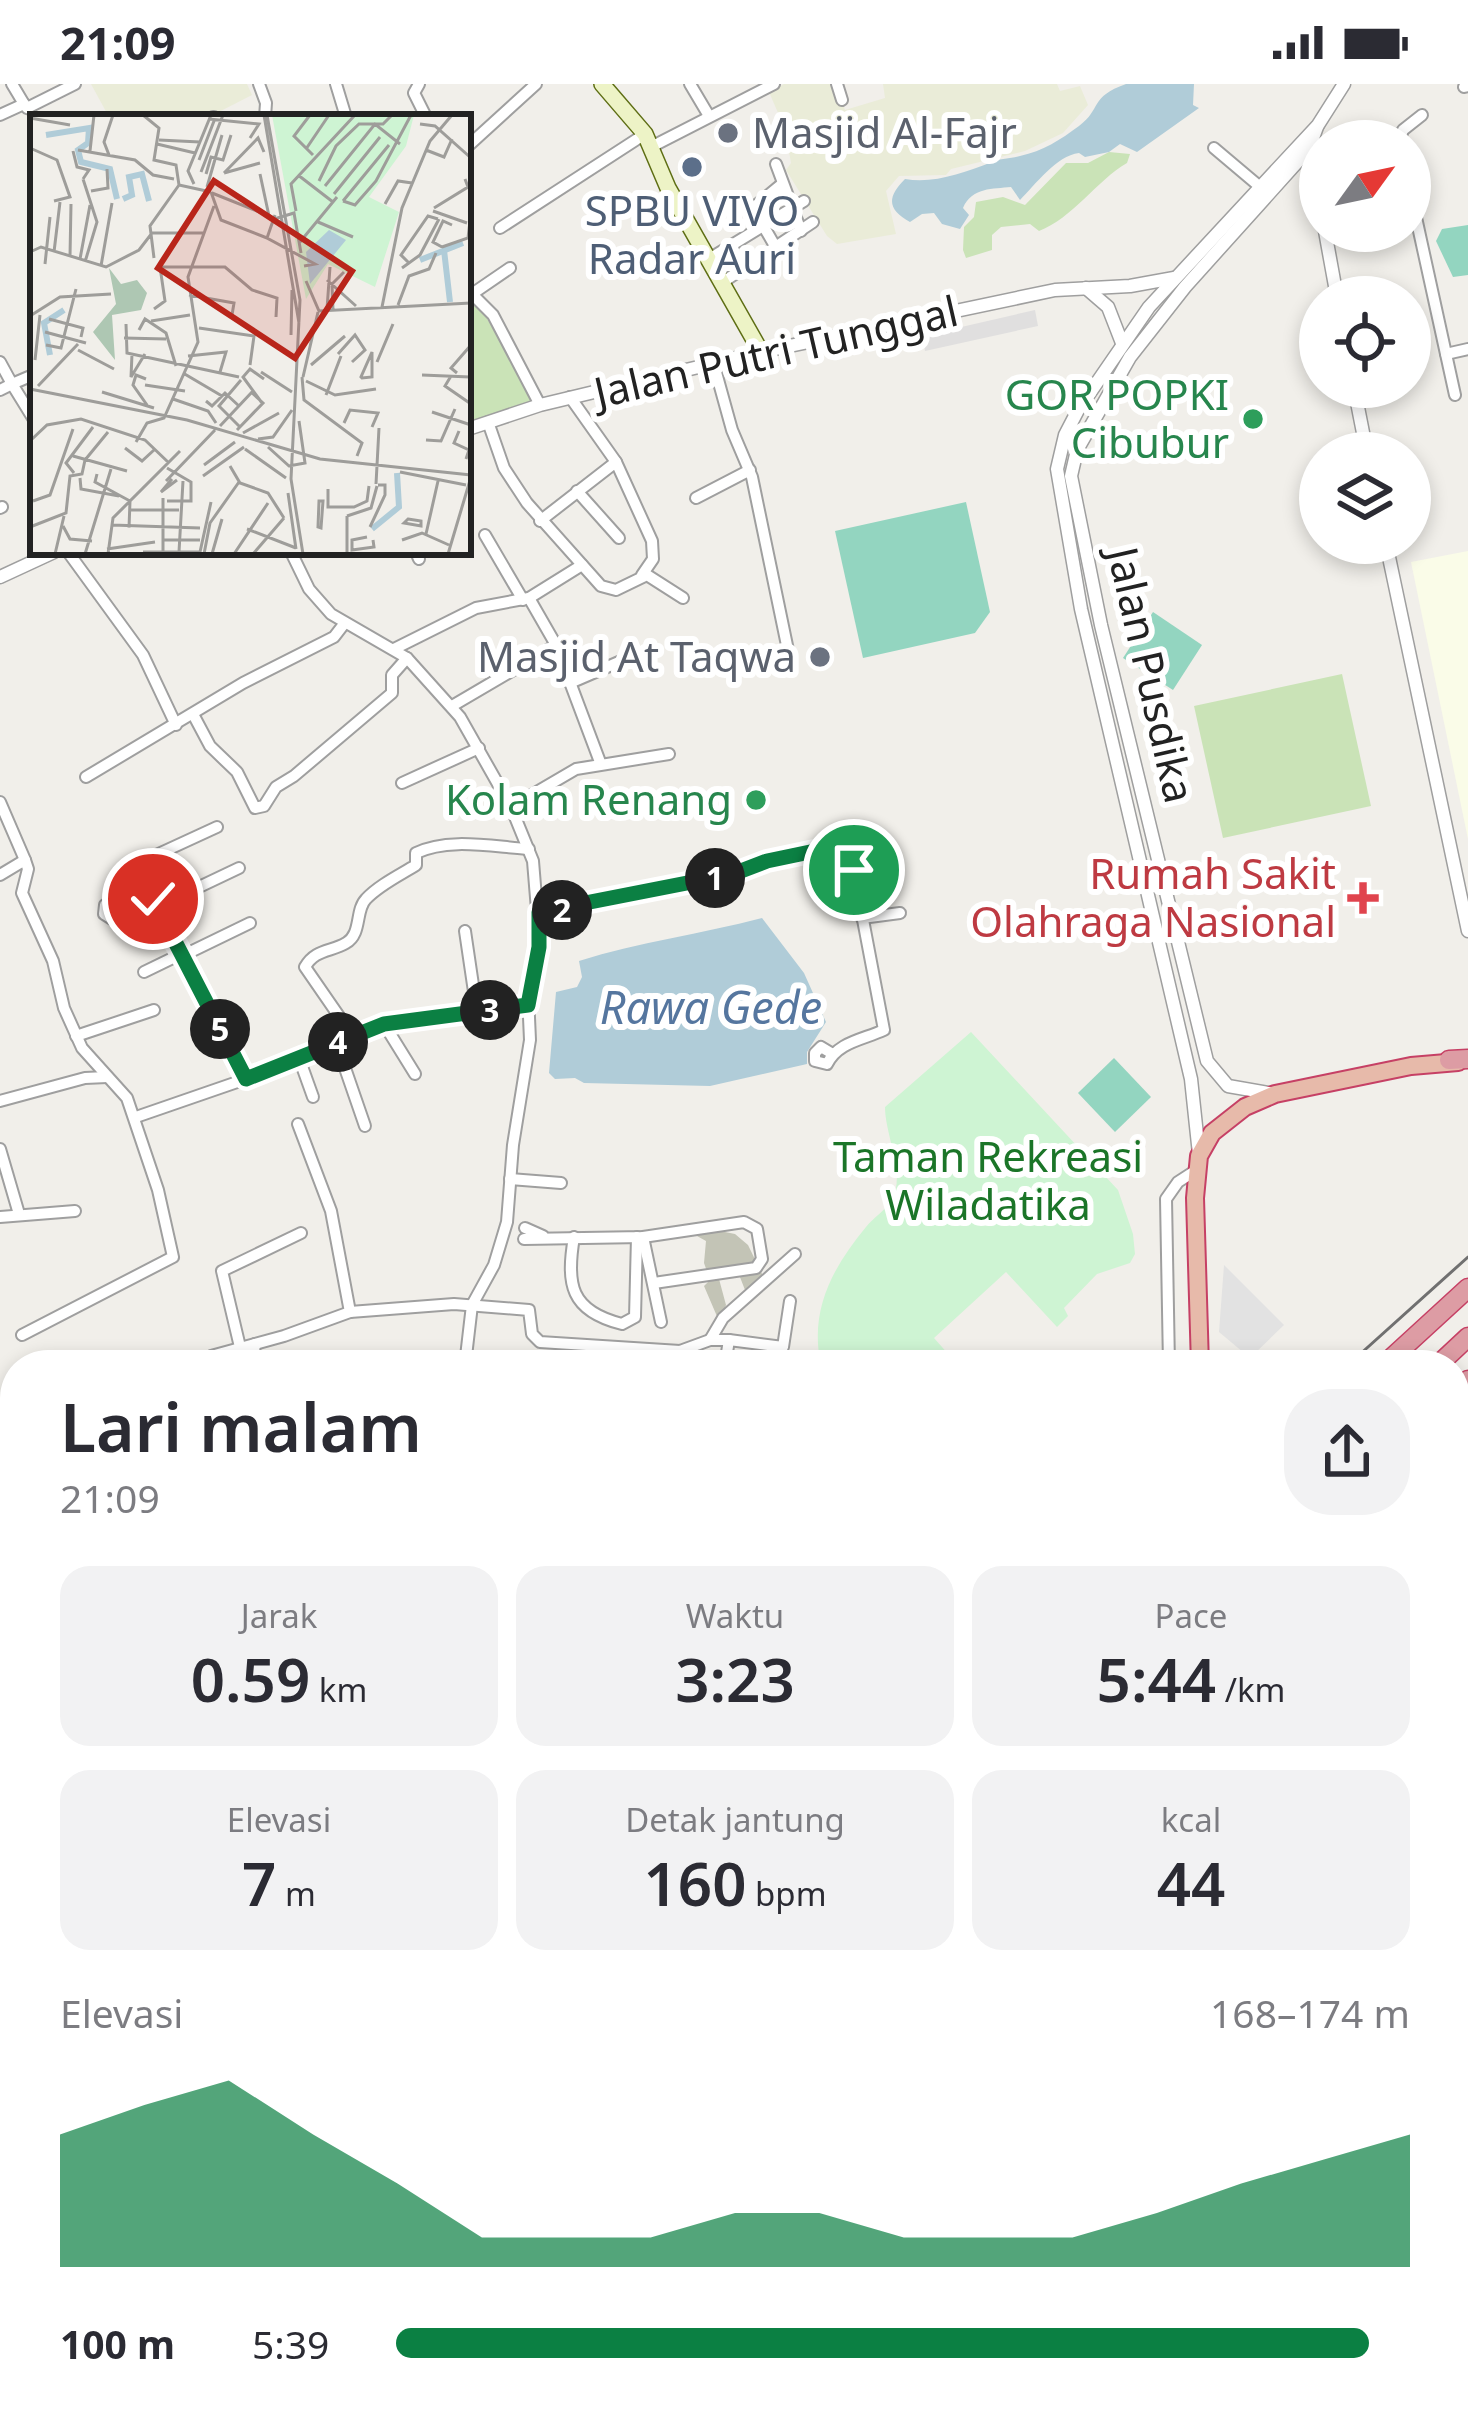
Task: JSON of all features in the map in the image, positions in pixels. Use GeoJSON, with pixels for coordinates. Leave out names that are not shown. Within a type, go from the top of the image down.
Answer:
{"type":"FeatureCollection","features":[{"type":"Feature","properties":{"kind":"highway","name":"Jalan Pusdika"},"geometry":{"type":"LineString","coordinates":[[1275,1094],[1461,1061]]}},
{"type":"Feature","properties":{"kind":"highway"},"geometry":{"type":"LineString","coordinates":[[1199,1350],[1198,1162],[1212,1133],[1275,1094]]}},
{"type":"Feature","properties":{"kind":"highway"},"geometry":{"type":"LineString","coordinates":[[1400,1350],[1468,1288]]}},
{"type":"Feature","properties":{"kind":"main road"},"geometry":{"type":"LineString","coordinates":[[602,84],[648,140],[668,188],[761,352]]}},
{"type":"Feature","properties":{"kind":"street"},"geometry":{"type":"LineString","coordinates":[[12,84],[28,110]]}},
{"type":"Feature","properties":{"kind":"street"},"geometry":{"type":"LineString","coordinates":[[0,116],[28,110],[75,84]]}},
{"type":"Feature","properties":{"kind":"street"},"geometry":{"type":"LineString","coordinates":[[260,84],[265,114]]}},
{"type":"Feature","properties":{"kind":"street"},"geometry":{"type":"LineString","coordinates":[[336,84],[345,114]]}},
{"type":"Feature","properties":{"kind":"street"},"geometry":{"type":"LineString","coordinates":[[418,84],[414,93],[424,114]]}},
{"type":"Feature","properties":{"kind":"street"},"geometry":{"type":"LineString","coordinates":[[471,143],[536,84]]}},
{"type":"Feature","properties":{"kind":"street"},"geometry":{"type":"LineString","coordinates":[[689,84],[709,116]]}},
{"type":"Feature","properties":{"kind":"street"},"geometry":{"type":"LineString","coordinates":[[737,84],[745,99]]}},
{"type":"Feature","properties":{"kind":"street"},"geometry":{"type":"LineString","coordinates":[[500,229],[648,140],[774,84]]}},
{"type":"Feature","properties":{"kind":"street"},"geometry":{"type":"LineString","coordinates":[[837,84],[842,100]]}},
{"type":"Feature","properties":{"kind":"street"},"geometry":{"type":"LineString","coordinates":[[1321,120],[1344,84]]}},
{"type":"Feature","properties":{"kind":"street"},"geometry":{"type":"LineString","coordinates":[[1416,120],[1422,115]]}},
{"type":"Feature","properties":{"kind":"street"},"geometry":{"type":"LineString","coordinates":[[1169,1350],[1166,1199],[1198,1162],[1191,1079],[1086,628],[1057,469],[1064,435],[1148,308],[1299,145]]}},
{"type":"Feature","properties":{"kind":"street"},"geometry":{"type":"LineString","coordinates":[[1214,148],[1259,186]]}},
{"type":"Feature","properties":{"kind":"street","name":"Jalan Pusdika"},"geometry":{"type":"LineString","coordinates":[[1275,1094],[1228,1086],[1207,1061],[1071,487],[1072,466],[1102,402],[1150,330],[1299,159]]}},
{"type":"Feature","properties":{"kind":"street"},"geometry":{"type":"LineString","coordinates":[[776,164],[801,231]]}},
{"type":"Feature","properties":{"kind":"street"},"geometry":{"type":"LineString","coordinates":[[776,246],[754,207],[782,184]]}},
{"type":"Feature","properties":{"kind":"street"},"geometry":{"type":"LineString","coordinates":[[709,260],[804,201]]}},
{"type":"Feature","properties":{"kind":"street"},"geometry":{"type":"LineString","coordinates":[[723,282],[813,223]]}},
{"type":"Feature","properties":{"kind":"street"},"geometry":{"type":"LineString","coordinates":[[1424,252],[1455,395]]}},
{"type":"Feature","properties":{"kind":"street"},"geometry":{"type":"LineString","coordinates":[[471,291],[511,268]]}},
{"type":"Feature","properties":{"kind":"street","name":"Jalan Putri Tunggal"},"geometry":{"type":"LineString","coordinates":[[471,428],[539,405],[761,352],[1055,290],[1174,278]]}},
{"type":"Feature","properties":{"kind":"street"},"geometry":{"type":"LineString","coordinates":[[1130,286],[1148,308],[1150,330]]}},
{"type":"Feature","properties":{"kind":"street"},"geometry":{"type":"LineString","coordinates":[[1086,288],[1108,307],[1122,343]]}},
{"type":"Feature","properties":{"kind":"street"},"geometry":{"type":"LineString","coordinates":[[471,293],[495,319],[539,405]]}},
{"type":"Feature","properties":{"kind":"street"},"geometry":{"type":"LineString","coordinates":[[1446,354],[1468,349]]}},
{"type":"Feature","properties":{"kind":"street"},"geometry":{"type":"LineString","coordinates":[[0,362],[6,387],[30,415]]}},
{"type":"Feature","properties":{"kind":"street"},"geometry":{"type":"LineString","coordinates":[[714,365],[732,430],[750,470],[789,655]]}},
{"type":"Feature","properties":{"kind":"street"},"geometry":{"type":"LineString","coordinates":[[488,422],[504,468],[540,521],[610,591],[643,575],[655,552],[616,462],[570,398]]}},
{"type":"Feature","properties":{"kind":"street"},"geometry":{"type":"LineString","coordinates":[[540,521],[616,462]]}},
{"type":"Feature","properties":{"kind":"street"},"geometry":{"type":"LineString","coordinates":[[696,498],[750,470]]}},
{"type":"Feature","properties":{"kind":"street"},"geometry":{"type":"LineString","coordinates":[[577,491],[619,538]]}},
{"type":"Feature","properties":{"kind":"street"},"geometry":{"type":"LineString","coordinates":[[485,535],[556,645],[601,762]]}},
{"type":"Feature","properties":{"kind":"street"},"geometry":{"type":"LineString","coordinates":[[0,578],[48,555]]}},
{"type":"Feature","properties":{"kind":"street"},"geometry":{"type":"LineString","coordinates":[[70,555],[143,655],[176,725]]}},
{"type":"Feature","properties":{"kind":"street"},"geometry":{"type":"LineString","coordinates":[[292,555],[309,589],[344,624],[407,658],[452,706],[511,807],[530,849],[538,882],[539,947],[528,1005],[530,1040],[510,1179],[515,1233],[472,1305],[468,1350]]}},
{"type":"Feature","properties":{"kind":"street"},"geometry":{"type":"LineString","coordinates":[[1390,564],[1468,931]]}},
{"type":"Feature","properties":{"kind":"street"},"geometry":{"type":"LineString","coordinates":[[394,649],[476,608],[526,599],[583,566]]}},
{"type":"Feature","properties":{"kind":"street"},"geometry":{"type":"LineString","coordinates":[[643,575],[682,598]]}},
{"type":"Feature","properties":{"kind":"street"},"geometry":{"type":"LineString","coordinates":[[1082,609],[1097,607]]}},
{"type":"Feature","properties":{"kind":"street"},"geometry":{"type":"LineString","coordinates":[[86,777],[243,683],[334,637],[344,624]]}},
{"type":"Feature","properties":{"kind":"street"},"geometry":{"type":"LineString","coordinates":[[1086,628],[1101,625]]}},
{"type":"Feature","properties":{"kind":"street"},"geometry":{"type":"LineString","coordinates":[[452,706],[556,645]]}},
{"type":"Feature","properties":{"kind":"street"},"geometry":{"type":"LineString","coordinates":[[194,716],[210,746],[237,772],[254,808],[264,806],[276,787],[392,693],[392,675],[407,658]]}},
{"type":"Feature","properties":{"kind":"street"},"geometry":{"type":"LineString","coordinates":[[570,683],[628,658]]}},
{"type":"Feature","properties":{"kind":"street"},"geometry":{"type":"LineString","coordinates":[[402,783],[479,748]]}},
{"type":"Feature","properties":{"kind":"street"},"geometry":{"type":"LineString","coordinates":[[511,807],[566,773],[601,762],[669,754]]}},
{"type":"Feature","properties":{"kind":"street"},"geometry":{"type":"LineString","coordinates":[[0,802],[26,860],[22,893],[53,961],[76,1036],[123,1091],[136,1118],[173,1257],[22,1335]]}},
{"type":"Feature","properties":{"kind":"street"},"geometry":{"type":"LineString","coordinates":[[218,827],[141,862],[138,871],[246,1079]]}},
{"type":"Feature","properties":{"kind":"street"},"geometry":{"type":"LineString","coordinates":[[352,1035],[305,967],[329,947],[346,944],[355,932],[364,900],[416,865],[416,853],[422,849],[443,844],[530,849]]}},
{"type":"Feature","properties":{"kind":"street"},"geometry":{"type":"LineString","coordinates":[[539,912],[733,874],[767,861],[834,847],[850,855],[884,1030],[831,1053]]}},
{"type":"Feature","properties":{"kind":"street"},"geometry":{"type":"LineString","coordinates":[[0,875],[26,860]]}},
{"type":"Feature","properties":{"kind":"street"},"geometry":{"type":"LineString","coordinates":[[145,884],[105,905],[104,914],[112,919],[239,868]]}},
{"type":"Feature","properties":{"kind":"street"},"geometry":{"type":"LineString","coordinates":[[862,918],[899,913]]}},
{"type":"Feature","properties":{"kind":"street"},"geometry":{"type":"LineString","coordinates":[[144,972],[250,923]]}},
{"type":"Feature","properties":{"kind":"street"},"geometry":{"type":"LineString","coordinates":[[465,931],[477,1012]]}},
{"type":"Feature","properties":{"kind":"street"},"geometry":{"type":"LineString","coordinates":[[136,1118],[384,1024],[528,1005]]}},
{"type":"Feature","properties":{"kind":"street"},"geometry":{"type":"LineString","coordinates":[[76,1036],[154,1010]]}},
{"type":"Feature","properties":{"kind":"street"},"geometry":{"type":"LineString","coordinates":[[384,1024],[415,1074]]}},
{"type":"Feature","properties":{"kind":"street"},"geometry":{"type":"LineString","coordinates":[[336,1042],[365,1126]]}},
{"type":"Feature","properties":{"kind":"street"},"geometry":{"type":"LineString","coordinates":[[299,1058],[313,1097]]}},
{"type":"Feature","properties":{"kind":"street"},"geometry":{"type":"LineString","coordinates":[[0,1100],[85,1078],[107,1077]]}},
{"type":"Feature","properties":{"kind":"street"},"geometry":{"type":"LineString","coordinates":[[298,1124],[331,1211],[350,1312]]}},
{"type":"Feature","properties":{"kind":"street"},"geometry":{"type":"LineString","coordinates":[[0,1149],[19,1214]]}},
{"type":"Feature","properties":{"kind":"street"},"geometry":{"type":"LineString","coordinates":[[510,1179],[561,1183]]}},
{"type":"Feature","properties":{"kind":"street"},"geometry":{"type":"LineString","coordinates":[[0,1217],[75,1211]]}},
{"type":"Feature","properties":{"kind":"street"},"geometry":{"type":"LineString","coordinates":[[515,1233],[640,1237],[744,1222],[757,1229],[762,1259],[755,1268],[654,1283]]}},
{"type":"Feature","properties":{"kind":"street"},"geometry":{"type":"LineString","coordinates":[[232,1350],[222,1271],[301,1233]]}},
{"type":"Feature","properties":{"kind":"street"},"geometry":{"type":"LineString","coordinates":[[574,1238],[570,1289],[580,1302],[622,1324],[635,1317],[640,1237]]}},
{"type":"Feature","properties":{"kind":"street"},"geometry":{"type":"LineString","coordinates":[[640,1237],[661,1322]]}},
{"type":"Feature","properties":{"kind":"street"},"geometry":{"type":"LineString","coordinates":[[710,1340],[723,1318],[796,1254]]}},
{"type":"Feature","properties":{"kind":"street"},"geometry":{"type":"LineString","coordinates":[[782,1350],[790,1301]]}},
{"type":"Feature","properties":{"kind":"street"},"geometry":{"type":"LineString","coordinates":[[246,1350],[350,1312],[472,1305],[529,1310],[532,1334],[540,1342],[638,1346],[640,1350]]}},
{"type":"Feature","properties":{"kind":"street"},"geometry":{"type":"LineString","coordinates":[[683,1350],[710,1340],[770,1350]]}},
{"type":"Feature","properties":{"kind":"street"},"geometry":{"type":"LineString","coordinates":[[727,1350],[728,1340]]}},
{"type":"Feature","properties":{"kind":"street"},"geometry":{"type":"LineString","coordinates":[[253,1350],[255,1344]]}},
{"type":"Feature","properties":{"kind":"shaded area"},"geometry":{"type":"Polygon","coordinates":[[[91,84],[247,84],[252,95],[215,114],[107,114],[91,84]]]}},
{"type":"Feature","properties":{"kind":"shaded area"},"geometry":{"type":"Polygon","coordinates":[[[784,84],[835,84],[845,110],[885,98],[883,84],[1057,84],[1060,91],[1080,86],[1088,105],[1063,133],[1025,151],[951,169],[946,175],[899,176],[886,191],[896,234],[837,244],[827,236],[786,170],[791,163],[785,129],[769,92],[784,84]]]}},
{"type":"Feature","properties":{"kind":"shaded area"},"geometry":{"type":"Polygon","coordinates":[[[1035,310],[1038,326],[925,351],[922,336],[1035,310]]]}},
{"type":"Feature","properties":{"kind":"shaded area"},"geometry":{"type":"Polygon","coordinates":[[[1468,551],[1468,839],[1411,564],[1431,564],[1431,558],[1468,551]]]}},
{"type":"Feature","properties":{"kind":"shaded area"},"geometry":{"type":"Polygon","coordinates":[[[700,1227],[735,1234],[748,1245],[764,1278],[745,1290],[738,1272],[719,1279],[726,1305],[719,1321],[704,1286],[710,1280],[704,1263],[706,1241],[697,1236],[700,1227]]]}},
{"type":"Feature","properties":{"kind":"shaded area"},"geometry":{"type":"Polygon","coordinates":[[[1224,1265],[1284,1325],[1258,1350],[1240,1350],[1219,1332],[1224,1265]]]}},
{"type":"Feature","properties":{"kind":"green space"},"geometry":{"type":"Polygon","coordinates":[[[1109,152],[1130,154],[1127,163],[1063,217],[1039,231],[1030,224],[1001,227],[992,235],[992,250],[966,258],[964,227],[974,217],[976,202],[1003,197],[1025,205],[1066,163],[1088,163],[1109,152]]]}},
{"type":"Feature","properties":{"kind":"green space"},"geometry":{"type":"Polygon","coordinates":[[[1468,225],[1468,275],[1453,277],[1436,241],[1442,229],[1468,225]]]}},
{"type":"Feature","properties":{"kind":"green space"},"geometry":{"type":"Polygon","coordinates":[[[471,294],[535,400],[471,422],[471,294]]]}},
{"type":"Feature","properties":{"kind":"green space"},"geometry":{"type":"Polygon","coordinates":[[[966,502],[990,612],[975,633],[863,658],[835,531],[966,502]]]}},
{"type":"Feature","properties":{"kind":"green space"},"geometry":{"type":"Polygon","coordinates":[[[1153,612],[1202,645],[1173,690],[1123,658],[1153,612]]]}},
{"type":"Feature","properties":{"kind":"green space"},"geometry":{"type":"Polygon","coordinates":[[[1342,674],[1371,806],[1223,838],[1194,706],[1342,674]]]}},
{"type":"Feature","properties":{"kind":"green space","name":"Taman Rekreasi Wiladatika"},"geometry":{"type":"Polygon","coordinates":[[[971,1032],[1118,1190],[1133,1234],[1135,1254],[1130,1263],[1097,1274],[1064,1308],[1068,1316],[1057,1327],[1006,1272],[934,1338],[945,1350],[819,1350],[821,1308],[834,1274],[896,1189],[885,1107],[971,1032]]]}},
{"type":"Feature","properties":{"kind":"green space"},"geometry":{"type":"Polygon","coordinates":[[[1114,1058],[1151,1097],[1115,1132],[1078,1093],[1114,1058]]]}},
{"type":"Feature","properties":{"kind":"water"},"geometry":{"type":"Polygon","coordinates":[[[1126,84],[1194,84],[1193,105],[1199,108],[1137,152],[1120,144],[1109,152],[1062,159],[1020,200],[1011,187],[977,193],[963,208],[969,215],[960,229],[942,224],[934,213],[910,222],[894,208],[892,198],[905,179],[948,176],[1044,148],[1086,120],[1106,94],[1126,84]]]}},
{"type":"Feature","properties":{"kind":"water","name":"Rawa Gede"},"geometry":{"type":"Polygon","coordinates":[[[762,918],[804,973],[826,1022],[807,1052],[807,1064],[710,1086],[584,1083],[575,1078],[555,1079],[549,1073],[556,992],[577,987],[582,977],[579,961],[762,918]]]}},
{"type":"Feature","properties":{"kind":"tram line"},"geometry":{"type":"LineString","coordinates":[[1365,1350],[1468,1257]]}},
{"type":"Feature","properties":{"kind":"place","name":"Masjid Al-Fajr"},"geometry":{"type":"Point","coordinates":[728,133]}},
{"type":"Feature","properties":{"kind":"place","name":"SPBU VIVO Radar Auri"},"geometry":{"type":"Point","coordinates":[692,167]}},
{"type":"Feature","properties":{"kind":"place","name":"GOR POPKI Cibubur"},"geometry":{"type":"Point","coordinates":[1253,419]}},
{"type":"Feature","properties":{"kind":"place","name":"Masjid At Taqwa"},"geometry":{"type":"Point","coordinates":[820,657]}},
{"type":"Feature","properties":{"kind":"place","name":"Kolam Renang"},"geometry":{"type":"Point","coordinates":[756,800]}},
{"type":"Feature","properties":{"kind":"place","name":"Rumah Sakit Olahraga Nasional"},"geometry":{"type":"Point","coordinates":[1363,898]}},
{"type":"Feature","properties":{"kind":"route"},"geometry":{"type":"LineString","coordinates":[[153,899],[246,1079],[384,1024],[528,1005],[538,961],[539,912],[733,874],[767,861],[834,847],[850,855],[854,870]]}}]}
